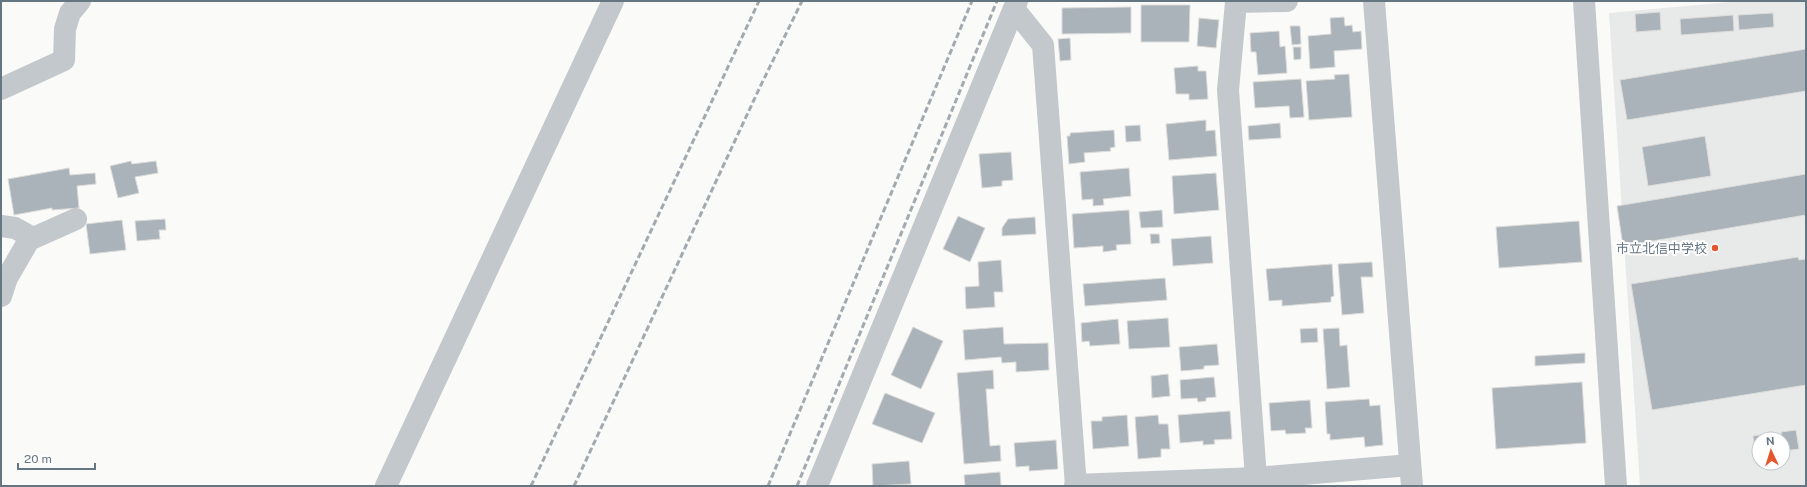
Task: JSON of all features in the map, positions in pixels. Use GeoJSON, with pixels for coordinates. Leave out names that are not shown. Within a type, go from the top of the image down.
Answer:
{"type":"FeatureCollection","features":[{"type":"Feature","properties":{"kind":"street"},"geometry":{"type":"LineString","coordinates":[[1,89],[64,60],[65,29],[70,13],[80,1]]}},
{"type":"Feature","properties":{"kind":"street"},"geometry":{"type":"LineString","coordinates":[[386,486],[613,1]]}},
{"type":"Feature","properties":{"kind":"street"},"geometry":{"type":"LineString","coordinates":[[1256,478],[1228,90],[1235,2],[1288,1]]}},
{"type":"Feature","properties":{"kind":"street"},"geometry":{"type":"LineString","coordinates":[[1015,5],[1043,45],[1075,485],[1256,478],[1411,476],[1374,1]]}},
{"type":"Feature","properties":{"kind":"street"},"geometry":{"type":"LineString","coordinates":[[1584,1],[1616,486]]}},
{"type":"Feature","properties":{"kind":"street"},"geometry":{"type":"LineString","coordinates":[[817,486],[1015,5]]}},
{"type":"Feature","properties":{"kind":"street"},"geometry":{"type":"LineString","coordinates":[[1,296],[7,278],[29,240],[76,219]]}},
{"type":"Feature","properties":{"kind":"street"},"geometry":{"type":"LineString","coordinates":[[1,226],[15,228],[33,238]]}},
{"type":"Feature","properties":{"kind":"shaded area","name":"市立北信中学校"},"geometry":{"type":"Polygon","coordinates":[[[1742,1],[1806,1],[1806,486],[1640,486],[1609,13],[1742,1]]]}},
{"type":"Feature","properties":{"kind":"building"},"geometry":{"type":"Polygon","coordinates":[[[1141,5],[1190,5],[1189,42],[1141,42],[1141,5]]]}},
{"type":"Feature","properties":{"kind":"building"},"geometry":{"type":"Polygon","coordinates":[[[1131,7],[1131,33],[1062,34],[1062,8],[1131,7]]]}},
{"type":"Feature","properties":{"kind":"building"},"geometry":{"type":"Polygon","coordinates":[[[1660,12],[1661,30],[1636,32],[1635,14],[1660,12]]]}},
{"type":"Feature","properties":{"kind":"building"},"geometry":{"type":"Polygon","coordinates":[[[1773,13],[1774,27],[1739,30],[1738,15],[1773,13]]]}},
{"type":"Feature","properties":{"kind":"building"},"geometry":{"type":"Polygon","coordinates":[[[1733,15],[1734,31],[1681,35],[1680,19],[1733,15]]]}},
{"type":"Feature","properties":{"kind":"building"},"geometry":{"type":"Polygon","coordinates":[[[1344,17],[1345,26],[1352,25],[1353,32],[1361,31],[1362,49],[1334,51],[1335,67],[1310,69],[1308,36],[1331,34],[1330,18],[1344,17]]]}},
{"type":"Feature","properties":{"kind":"building"},"geometry":{"type":"Polygon","coordinates":[[[1199,18],[1219,20],[1216,48],[1197,46],[1199,18]]]}},
{"type":"Feature","properties":{"kind":"building"},"geometry":{"type":"Polygon","coordinates":[[[1290,26],[1300,26],[1301,44],[1292,45],[1290,26]]]}},
{"type":"Feature","properties":{"kind":"building"},"geometry":{"type":"Polygon","coordinates":[[[1279,31],[1280,47],[1285,46],[1287,73],[1258,75],[1256,52],[1251,52],[1250,33],[1279,31]]]}},
{"type":"Feature","properties":{"kind":"building"},"geometry":{"type":"Polygon","coordinates":[[[1070,38],[1071,60],[1060,61],[1058,39],[1070,38]]]}},
{"type":"Feature","properties":{"kind":"building"},"geometry":{"type":"Polygon","coordinates":[[[1293,47],[1301,47],[1301,59],[1294,60],[1293,47]]]}},
{"type":"Feature","properties":{"kind":"building"},"geometry":{"type":"Polygon","coordinates":[[[1806,49],[1806,91],[1627,120],[1620,80],[1806,49]]]}},
{"type":"Feature","properties":{"kind":"building"},"geometry":{"type":"Polygon","coordinates":[[[1198,66],[1198,71],[1206,71],[1208,99],[1189,100],[1189,94],[1176,94],[1174,68],[1198,66]]]}},
{"type":"Feature","properties":{"kind":"building"},"geometry":{"type":"Polygon","coordinates":[[[1349,74],[1352,117],[1309,120],[1306,81],[1335,79],[1334,75],[1349,74]]]}},
{"type":"Feature","properties":{"kind":"building"},"geometry":{"type":"Polygon","coordinates":[[[1301,79],[1304,117],[1290,118],[1289,106],[1255,108],[1253,82],[1301,79]]]}},
{"type":"Feature","properties":{"kind":"building"},"geometry":{"type":"Polygon","coordinates":[[[1206,120],[1206,131],[1215,130],[1217,156],[1169,160],[1166,124],[1206,120]]]}},
{"type":"Feature","properties":{"kind":"building"},"geometry":{"type":"Polygon","coordinates":[[[1280,123],[1281,138],[1249,140],[1248,126],[1280,123]]]}},
{"type":"Feature","properties":{"kind":"building"},"geometry":{"type":"Polygon","coordinates":[[[1140,125],[1141,141],[1126,142],[1125,126],[1140,125]]]}},
{"type":"Feature","properties":{"kind":"building"},"geometry":{"type":"Polygon","coordinates":[[[1114,130],[1115,147],[1110,148],[1111,151],[1084,153],[1085,162],[1069,164],[1067,136],[1070,136],[1070,133],[1114,130]]]}},
{"type":"Feature","properties":{"kind":"building"},"geometry":{"type":"Polygon","coordinates":[[[1705,136],[1711,176],[1648,186],[1642,147],[1705,136]]]}},
{"type":"Feature","properties":{"kind":"building"},"geometry":{"type":"Polygon","coordinates":[[[1011,152],[1013,180],[1002,181],[1002,186],[982,188],[979,154],[1011,152]]]}},
{"type":"Feature","properties":{"kind":"building"},"geometry":{"type":"Polygon","coordinates":[[[131,161],[132,164],[156,161],[158,173],[135,177],[139,193],[118,198],[110,166],[131,161]]]}},
{"type":"Feature","properties":{"kind":"building"},"geometry":{"type":"Polygon","coordinates":[[[69,168],[70,175],[95,173],[96,184],[77,186],[79,208],[52,210],[52,208],[14,215],[8,179],[69,168]]]}},
{"type":"Feature","properties":{"kind":"building"},"geometry":{"type":"Polygon","coordinates":[[[1129,168],[1131,196],[1103,199],[1104,205],[1093,206],[1093,199],[1082,200],[1080,172],[1129,168]]]}},
{"type":"Feature","properties":{"kind":"building"},"geometry":{"type":"Polygon","coordinates":[[[1216,173],[1219,210],[1174,214],[1172,176],[1216,173]]]}},
{"type":"Feature","properties":{"kind":"building"},"geometry":{"type":"Polygon","coordinates":[[[1806,174],[1806,215],[1623,246],[1617,206],[1806,174]]]}},
{"type":"Feature","properties":{"kind":"building"},"geometry":{"type":"Polygon","coordinates":[[[1129,210],[1131,244],[1116,245],[1117,250],[1103,252],[1103,246],[1074,248],[1072,214],[1129,210]]]}},
{"type":"Feature","properties":{"kind":"building"},"geometry":{"type":"Polygon","coordinates":[[[1162,210],[1163,227],[1141,228],[1139,212],[1162,210]]]}},
{"type":"Feature","properties":{"kind":"building"},"geometry":{"type":"Polygon","coordinates":[[[958,216],[985,228],[970,262],[943,249],[958,216]]]}},
{"type":"Feature","properties":{"kind":"building"},"geometry":{"type":"Polygon","coordinates":[[[1035,217],[1036,234],[1002,236],[1002,228],[1008,219],[1035,217]]]}},
{"type":"Feature","properties":{"kind":"building"},"geometry":{"type":"Polygon","coordinates":[[[165,219],[166,230],[159,230],[160,239],[137,241],[135,221],[165,219]]]}},
{"type":"Feature","properties":{"kind":"building"},"geometry":{"type":"Polygon","coordinates":[[[122,220],[126,250],[90,254],[86,224],[122,220]]]}},
{"type":"Feature","properties":{"kind":"building"},"geometry":{"type":"Polygon","coordinates":[[[1579,221],[1582,262],[1499,268],[1496,227],[1579,221]]]}},
{"type":"Feature","properties":{"kind":"building"},"geometry":{"type":"Polygon","coordinates":[[[1150,234],[1159,234],[1160,243],[1151,244],[1150,234]]]}},
{"type":"Feature","properties":{"kind":"building"},"geometry":{"type":"Polygon","coordinates":[[[1211,236],[1213,263],[1173,266],[1171,239],[1211,236]]]}},
{"type":"Feature","properties":{"kind":"building"},"geometry":{"type":"Polygon","coordinates":[[[1798,257],[1799,260],[1806,259],[1806,385],[1652,410],[1631,284],[1798,257]]]}},
{"type":"Feature","properties":{"kind":"building"},"geometry":{"type":"Polygon","coordinates":[[[1001,260],[1003,292],[994,292],[995,307],[966,309],[965,287],[979,286],[978,262],[1001,260]]]}},
{"type":"Feature","properties":{"kind":"building"},"geometry":{"type":"Polygon","coordinates":[[[1372,262],[1373,277],[1361,277],[1364,313],[1342,315],[1338,264],[1372,262]]]}},
{"type":"Feature","properties":{"kind":"building"},"geometry":{"type":"Polygon","coordinates":[[[1332,264],[1334,296],[1331,297],[1331,302],[1282,306],[1282,300],[1269,301],[1266,269],[1332,264]]]}},
{"type":"Feature","properties":{"kind":"building"},"geometry":{"type":"Polygon","coordinates":[[[1165,278],[1167,300],[1085,306],[1083,284],[1165,278]]]}},
{"type":"Feature","properties":{"kind":"building"},"geometry":{"type":"Polygon","coordinates":[[[1168,318],[1170,347],[1129,349],[1127,321],[1168,318]]]}},
{"type":"Feature","properties":{"kind":"building"},"geometry":{"type":"Polygon","coordinates":[[[1118,319],[1120,344],[1090,346],[1089,341],[1082,342],[1081,323],[1118,319]]]}},
{"type":"Feature","properties":{"kind":"building"},"geometry":{"type":"Polygon","coordinates":[[[913,327],[943,341],[921,389],[891,375],[913,327]]]}},
{"type":"Feature","properties":{"kind":"building"},"geometry":{"type":"Polygon","coordinates":[[[1003,327],[1004,344],[1048,343],[1049,370],[1016,372],[1016,362],[1002,363],[1001,357],[965,360],[963,330],[1003,327]]]}},
{"type":"Feature","properties":{"kind":"building"},"geometry":{"type":"Polygon","coordinates":[[[1317,328],[1318,342],[1301,343],[1300,329],[1317,328]]]}},
{"type":"Feature","properties":{"kind":"building"},"geometry":{"type":"Polygon","coordinates":[[[1339,328],[1340,346],[1347,345],[1350,387],[1327,389],[1323,329],[1339,328]]]}},
{"type":"Feature","properties":{"kind":"building"},"geometry":{"type":"Polygon","coordinates":[[[1217,344],[1219,365],[1204,366],[1204,369],[1181,371],[1179,347],[1217,344]]]}},
{"type":"Feature","properties":{"kind":"building"},"geometry":{"type":"Polygon","coordinates":[[[1585,353],[1585,363],[1535,366],[1535,356],[1585,353]]]}},
{"type":"Feature","properties":{"kind":"building"},"geometry":{"type":"Polygon","coordinates":[[[993,370],[994,389],[986,389],[990,446],[1000,445],[1001,461],[964,464],[957,373],[993,370]]]}},
{"type":"Feature","properties":{"kind":"building"},"geometry":{"type":"Polygon","coordinates":[[[1168,374],[1170,396],[1152,398],[1151,376],[1168,374]]]}},
{"type":"Feature","properties":{"kind":"building"},"geometry":{"type":"Polygon","coordinates":[[[1214,377],[1216,397],[1206,398],[1206,401],[1198,402],[1197,398],[1181,399],[1180,380],[1214,377]]]}},
{"type":"Feature","properties":{"kind":"building"},"geometry":{"type":"Polygon","coordinates":[[[1582,382],[1586,443],[1496,449],[1492,388],[1582,382]]]}},
{"type":"Feature","properties":{"kind":"building"},"geometry":{"type":"Polygon","coordinates":[[[885,393],[935,413],[922,443],[872,424],[885,393]]]}},
{"type":"Feature","properties":{"kind":"building"},"geometry":{"type":"Polygon","coordinates":[[[1369,399],[1370,406],[1380,405],[1383,445],[1365,447],[1364,437],[1330,440],[1330,434],[1327,434],[1325,402],[1369,399]]]}},
{"type":"Feature","properties":{"kind":"building"},"geometry":{"type":"Polygon","coordinates":[[[1310,400],[1312,428],[1305,428],[1306,433],[1286,434],[1285,430],[1271,431],[1269,403],[1310,400]]]}},
{"type":"Feature","properties":{"kind":"building"},"geometry":{"type":"Polygon","coordinates":[[[1230,411],[1232,439],[1214,440],[1215,444],[1203,445],[1203,441],[1180,443],[1178,415],[1230,411]]]}},
{"type":"Feature","properties":{"kind":"building"},"geometry":{"type":"Polygon","coordinates":[[[1127,415],[1129,446],[1093,449],[1091,421],[1102,421],[1102,417],[1127,415]]]}},
{"type":"Feature","properties":{"kind":"building"},"geometry":{"type":"Polygon","coordinates":[[[1158,415],[1159,424],[1168,424],[1170,449],[1161,449],[1161,457],[1138,459],[1135,417],[1158,415]]]}},
{"type":"Feature","properties":{"kind":"building"},"geometry":{"type":"Polygon","coordinates":[[[1796,430],[1799,449],[1791,450],[1791,431],[1788,431],[1796,430]]]}},
{"type":"Feature","properties":{"kind":"building"},"geometry":{"type":"Polygon","coordinates":[[[1056,440],[1058,469],[1029,471],[1029,466],[1016,467],[1014,443],[1056,440]]]}},
{"type":"Feature","properties":{"kind":"building"},"geometry":{"type":"Polygon","coordinates":[[[909,461],[911,484],[873,486],[872,464],[909,461]]]}},
{"type":"Feature","properties":{"kind":"building"},"geometry":{"type":"Polygon","coordinates":[[[1000,472],[1001,486],[965,486],[964,475],[1000,472]]]}},
{"type":"Feature","properties":{"kind":"railway"},"geometry":{"type":"LineString","coordinates":[[531,486],[759,1]]}},
{"type":"Feature","properties":{"kind":"railway"},"geometry":{"type":"LineString","coordinates":[[574,486],[760,87],[802,1]]}},
{"type":"Feature","properties":{"kind":"railway"},"geometry":{"type":"LineString","coordinates":[[768,486],[972,1]]}},
{"type":"Feature","properties":{"kind":"railway"},"geometry":{"type":"LineString","coordinates":[[797,486],[997,1]]}},
{"type":"Feature","properties":{"kind":"place","name":"市立北信中学校"},"geometry":{"type":"Point","coordinates":[1715,248]}}]}
